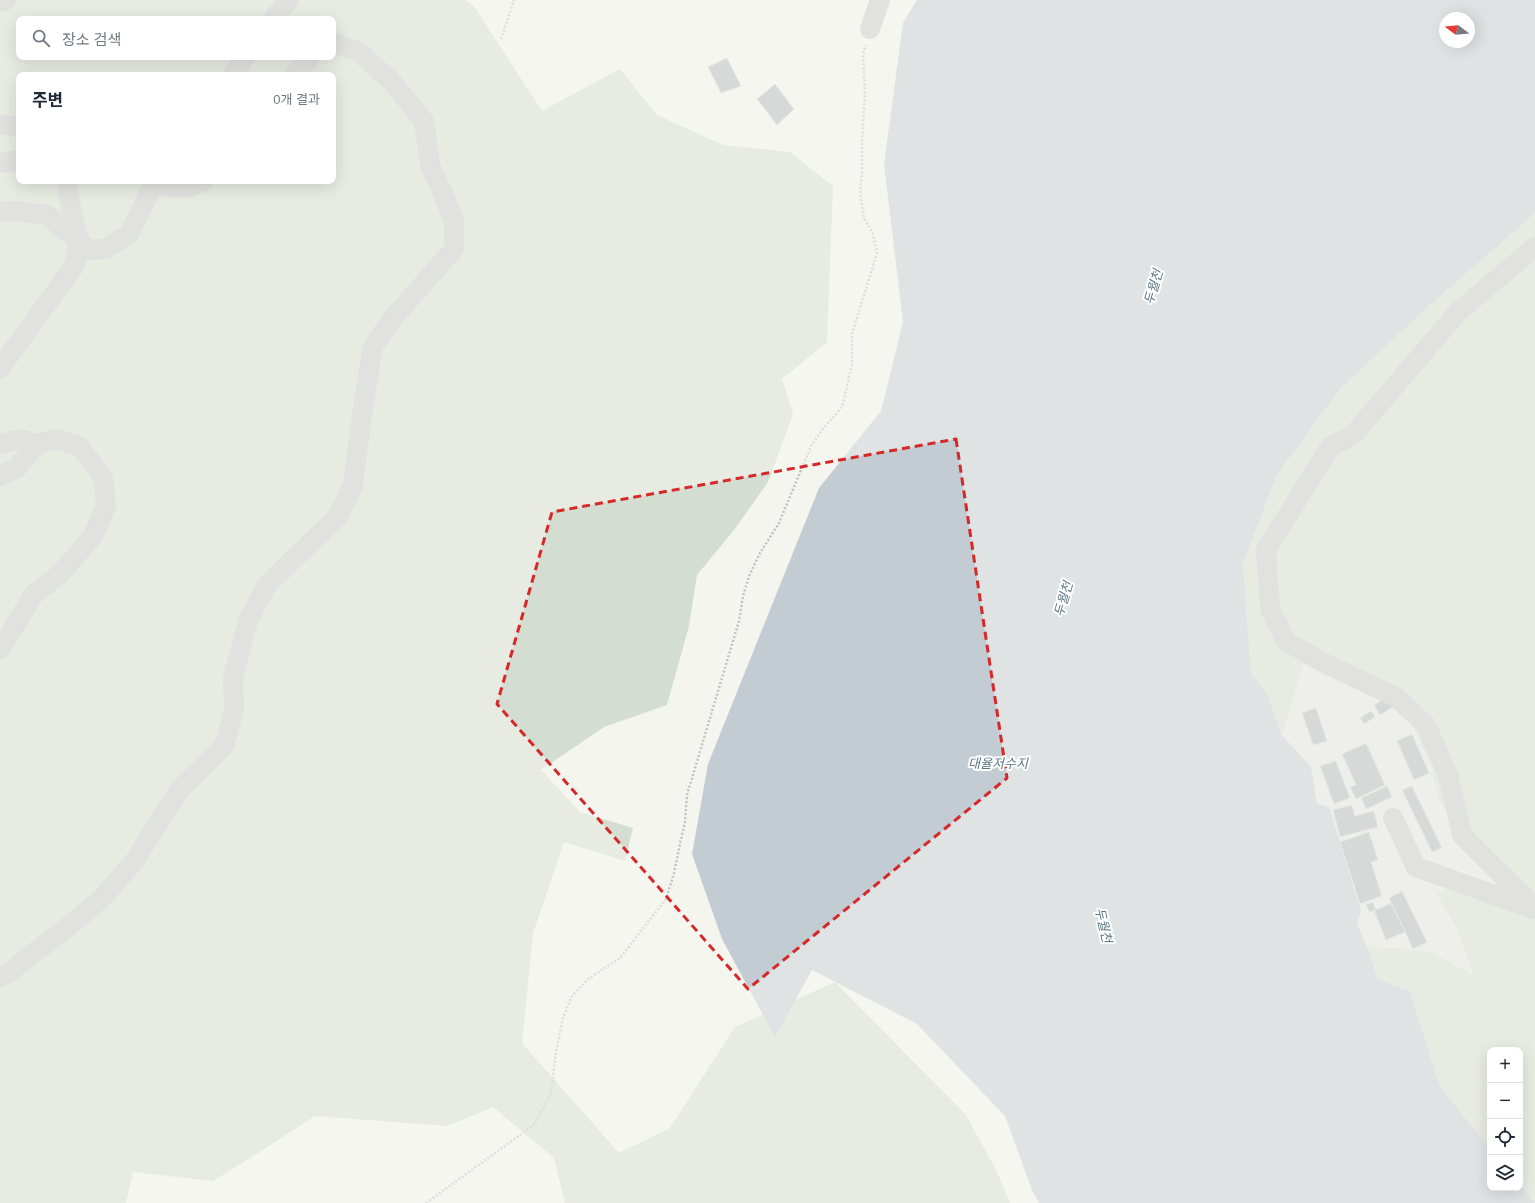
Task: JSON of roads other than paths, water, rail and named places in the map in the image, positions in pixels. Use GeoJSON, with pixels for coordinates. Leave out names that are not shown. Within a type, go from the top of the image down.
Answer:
{"type":"FeatureCollection","features":[{"type":"Feature","properties":{"kind":"street"},"geometry":{"type":"LineString","coordinates":[[0,2],[6,0]]}},
{"type":"Feature","properties":{"kind":"street"},"geometry":{"type":"LineString","coordinates":[[276,16],[289,0]]}},
{"type":"Feature","properties":{"kind":"street"},"geometry":{"type":"LineString","coordinates":[[870,29],[880,0]]}},
{"type":"Feature","properties":{"kind":"street"},"geometry":{"type":"LineString","coordinates":[[0,977],[7,974],[74,922],[103,897],[136,860],[179,790],[224,746],[234,710],[233,678],[248,621],[266,586],[338,516],[353,486],[373,346],[394,317],[454,249],[454,221],[444,193],[430,166],[424,121],[392,82],[359,52],[338,44],[336,45]]}},
{"type":"Feature","properties":{"kind":"street"},"geometry":{"type":"LineString","coordinates":[[235,72],[243,60]]}},
{"type":"Feature","properties":{"kind":"street"},"geometry":{"type":"LineString","coordinates":[[297,72],[307,60]]}},
{"type":"Feature","properties":{"kind":"street"},"geometry":{"type":"LineString","coordinates":[[0,125],[16,126]]}},
{"type":"Feature","properties":{"kind":"street"},"geometry":{"type":"LineString","coordinates":[[0,163],[16,160]]}},
{"type":"Feature","properties":{"kind":"street"},"geometry":{"type":"LineString","coordinates":[[0,368],[75,265],[78,239],[68,194],[68,184]]}},
{"type":"Feature","properties":{"kind":"street"},"geometry":{"type":"LineString","coordinates":[[0,212],[17,211],[47,215],[64,230],[78,239],[86,250],[105,249],[129,234],[153,184],[187,188],[197,184]]}},
{"type":"Feature","properties":{"kind":"street"},"geometry":{"type":"LineString","coordinates":[[1535,247],[1458,312],[1353,436],[1330,447],[1266,550],[1270,609],[1286,641],[1320,661],[1396,697],[1426,725],[1448,775],[1462,835],[1535,909]]}},
{"type":"Feature","properties":{"kind":"street"},"geometry":{"type":"LineString","coordinates":[[0,444],[19,439],[37,444],[56,439],[78,446],[103,477],[106,506],[93,536],[60,574],[34,594],[0,650]]}},
{"type":"Feature","properties":{"kind":"street"},"geometry":{"type":"LineString","coordinates":[[0,476],[17,468],[37,444]]}},
{"type":"Feature","properties":{"kind":"street"},"geometry":{"type":"LineString","coordinates":[[1393,818],[1416,867],[1535,909]]}},
{"type":"Feature","properties":{"kind":"water","name":"대율저수지"},"geometry":{"type":"Polygon","coordinates":[[[917,0],[1535,0],[1535,213],[1429,306],[1340,389],[1277,475],[1243,563],[1251,673],[1268,696],[1282,735],[1311,767],[1317,804],[1329,807],[1361,911],[1357,924],[1378,979],[1410,991],[1440,1087],[1487,1144],[1487,1191],[1523,1191],[1523,1189],[1535,1203],[1039,1203],[1032,1190],[1005,1116],[917,1024],[812,970],[775,1037],[722,939],[692,854],[708,764],[819,488],[881,411],[903,322],[884,164],[903,23],[917,0]]]}},
{"type":"Feature","properties":{"kind":"water label","name":"두월천"},"geometry":{"type":"Point","coordinates":[1153,287]}},
{"type":"Feature","properties":{"kind":"water label","name":"두월천"},"geometry":{"type":"Point","coordinates":[1063,599]}},
{"type":"Feature","properties":{"kind":"water label","name":"두월천"},"geometry":{"type":"Point","coordinates":[1104,925]}}]}
